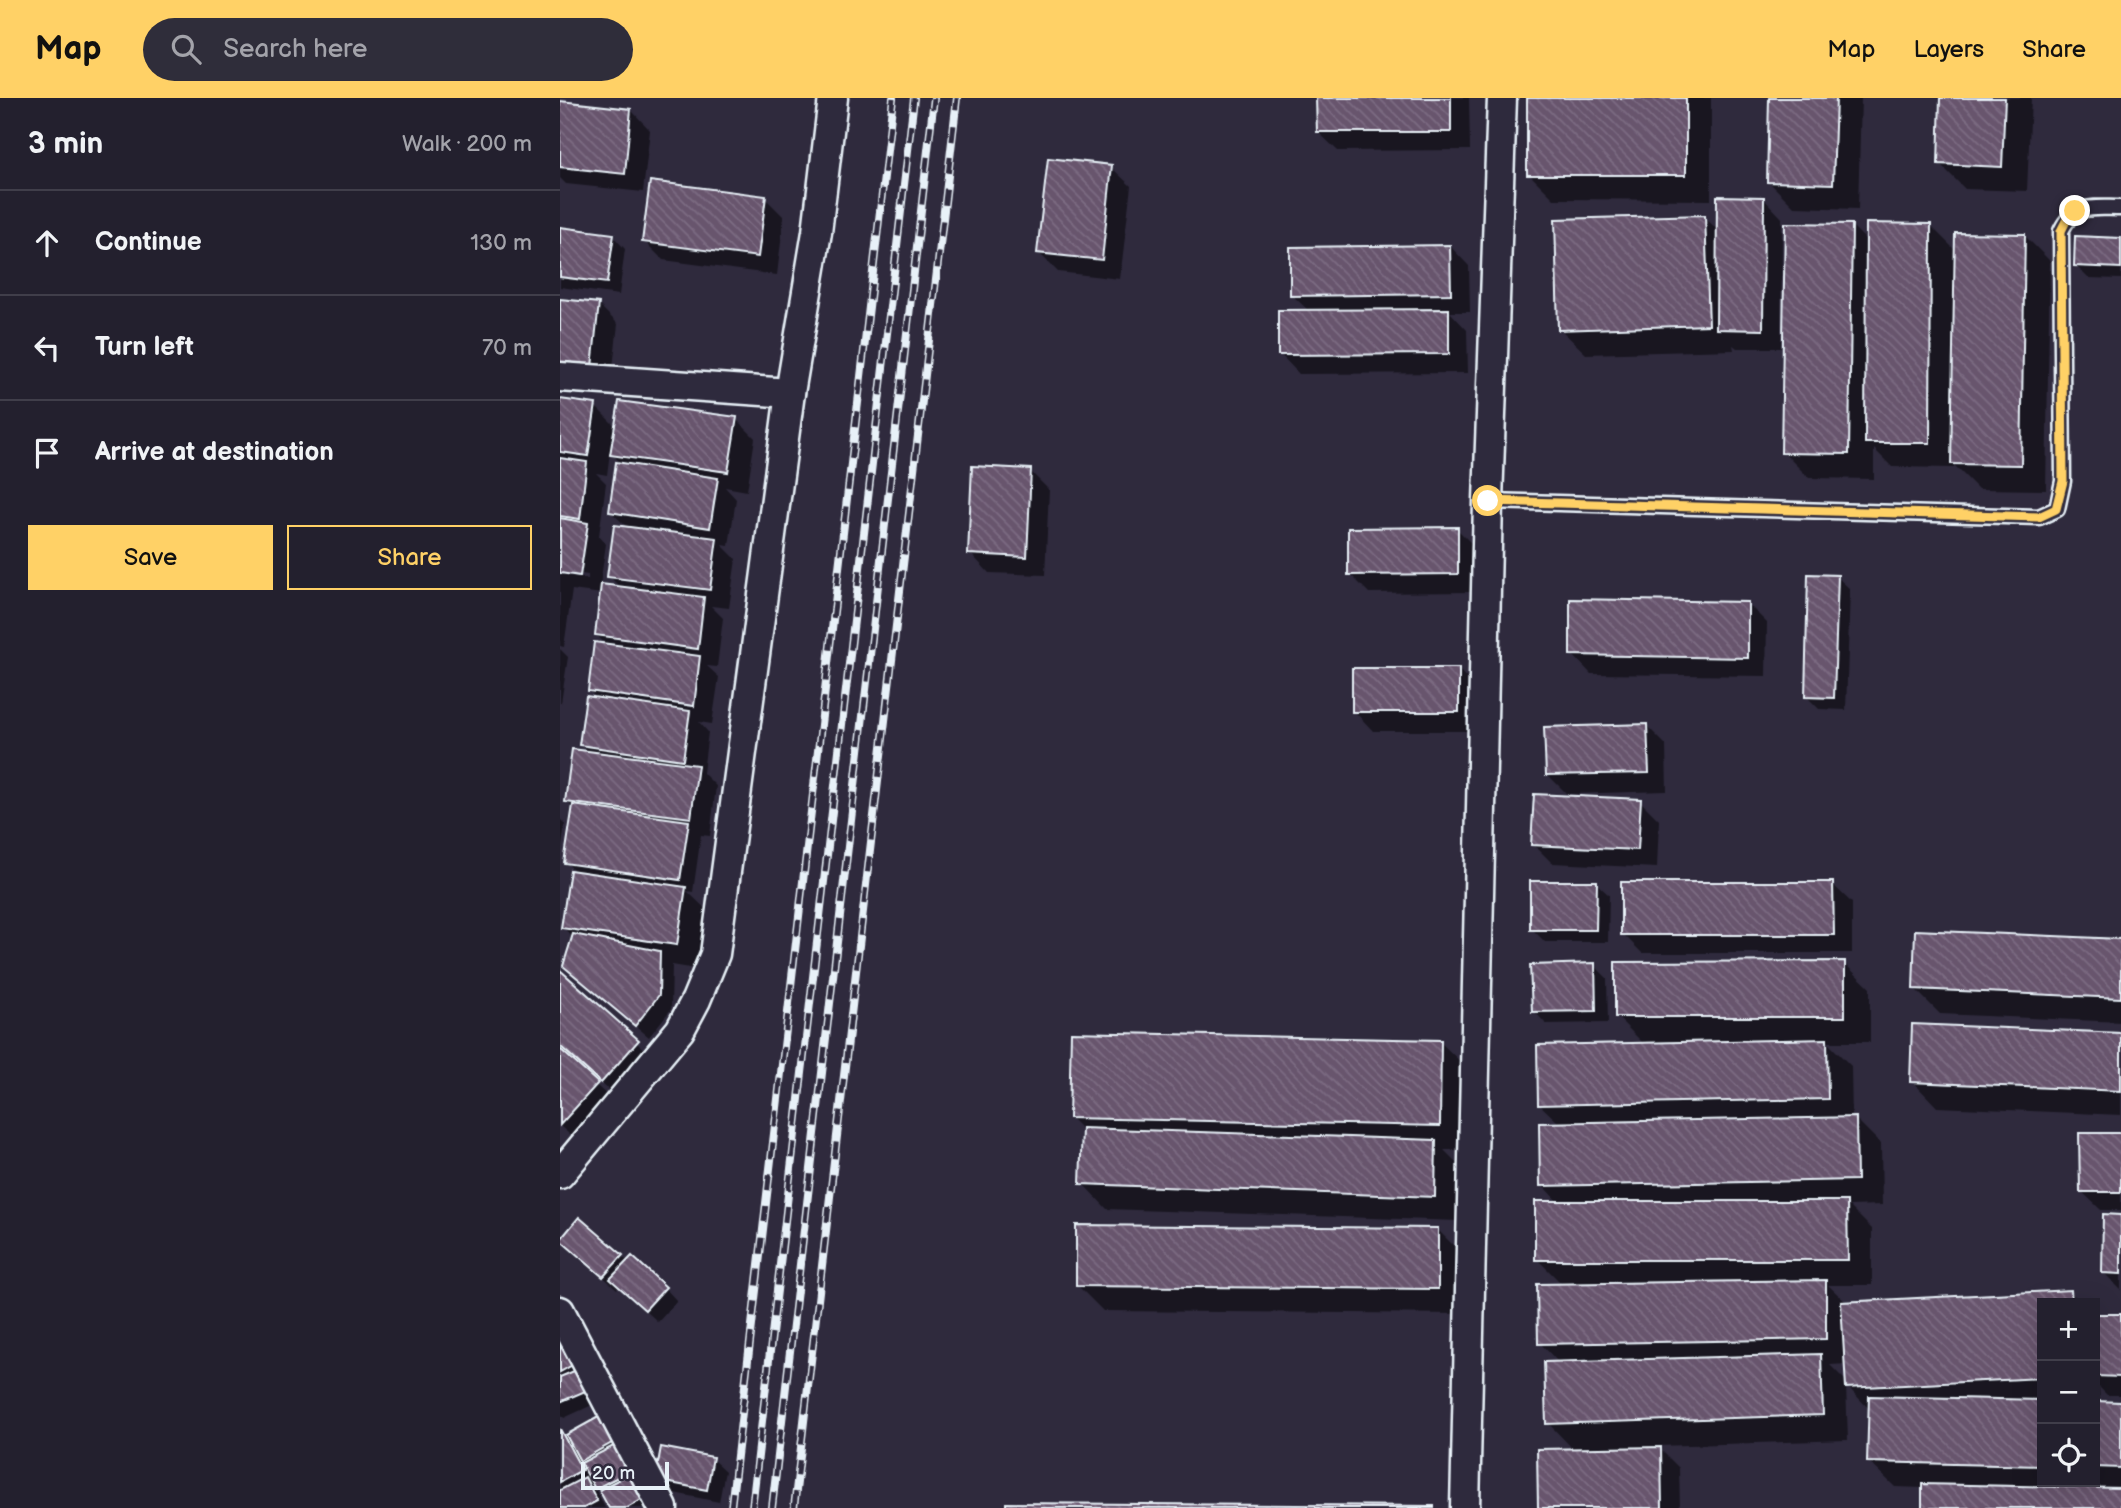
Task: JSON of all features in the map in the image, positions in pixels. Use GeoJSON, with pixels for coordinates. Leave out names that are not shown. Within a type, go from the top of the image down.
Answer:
{"type":"FeatureCollection","features":[{"type":"Feature","properties":{"kind":"street"},"geometry":{"type":"LineString","coordinates":[[560,1174],[680,1030],[715,954],[790,393],[817,232],[833,98]]}},
{"type":"Feature","properties":{"kind":"street"},"geometry":{"type":"LineString","coordinates":[[1465,1508],[1488,501],[1502,98]]}},
{"type":"Feature","properties":{"kind":"street"},"geometry":{"type":"LineString","coordinates":[[560,377],[790,393]]}},
{"type":"Feature","properties":{"kind":"street"},"geometry":{"type":"LineString","coordinates":[[560,1311],[663,1508]]}},
{"type":"Feature","properties":{"kind":"lane"},"geometry":{"type":"LineString","coordinates":[[1488,501],[2039,517],[2056,509],[2063,481],[2061,231],[2075,211],[2121,208]]}},
{"type":"Feature","properties":{"kind":"building"},"geometry":{"type":"Polygon","coordinates":[[[1316,98],[1451,98],[1451,132],[1317,132],[1316,98]]]}},
{"type":"Feature","properties":{"kind":"building"},"geometry":{"type":"Polygon","coordinates":[[[1527,98],[1686,98],[1686,175],[1527,175],[1527,98]]]}},
{"type":"Feature","properties":{"kind":"building"},"geometry":{"type":"Polygon","coordinates":[[[1769,98],[1836,98],[1833,184],[1767,182],[1769,98]]]}},
{"type":"Feature","properties":{"kind":"building"},"geometry":{"type":"Polygon","coordinates":[[[1940,98],[2005,98],[2002,167],[1938,164],[1940,98]]]}},
{"type":"Feature","properties":{"kind":"building"},"geometry":{"type":"Polygon","coordinates":[[[560,101],[631,109],[625,174],[560,167],[560,101]]]}},
{"type":"Feature","properties":{"kind":"building"},"geometry":{"type":"Polygon","coordinates":[[[1048,158],[1112,165],[1102,260],[1037,253],[1048,158]]]}},
{"type":"Feature","properties":{"kind":"building"},"geometry":{"type":"Polygon","coordinates":[[[650,181],[766,196],[758,257],[642,242],[650,181]]]}},
{"type":"Feature","properties":{"kind":"building"},"geometry":{"type":"Polygon","coordinates":[[[1717,196],[1764,197],[1763,330],[1716,329],[1717,196]]]}},
{"type":"Feature","properties":{"kind":"building"},"geometry":{"type":"Polygon","coordinates":[[[1705,215],[1709,325],[1558,330],[1555,219],[1705,215]]]}},
{"type":"Feature","properties":{"kind":"building"},"geometry":{"type":"Polygon","coordinates":[[[1785,223],[1852,224],[1849,454],[1781,453],[1785,223]]]}},
{"type":"Feature","properties":{"kind":"building"},"geometry":{"type":"Polygon","coordinates":[[[1866,223],[1931,224],[1930,443],[1865,443],[1866,223]]]}},
{"type":"Feature","properties":{"kind":"building"},"geometry":{"type":"Polygon","coordinates":[[[560,227],[614,234],[607,283],[560,277],[560,227]]]}},
{"type":"Feature","properties":{"kind":"building"},"geometry":{"type":"Polygon","coordinates":[[[1955,233],[2025,234],[2021,465],[1951,464],[1955,233]]]}},
{"type":"Feature","properties":{"kind":"building"},"geometry":{"type":"Polygon","coordinates":[[[2075,236],[2121,238],[2121,268],[2074,266],[2075,236]]]}},
{"type":"Feature","properties":{"kind":"building"},"geometry":{"type":"Polygon","coordinates":[[[1450,245],[1451,294],[1290,296],[1290,247],[1450,245]]]}},
{"type":"Feature","properties":{"kind":"building"},"geometry":{"type":"Polygon","coordinates":[[[560,299],[599,303],[592,367],[560,363],[560,299]]]}},
{"type":"Feature","properties":{"kind":"building"},"geometry":{"type":"Polygon","coordinates":[[[1449,309],[1449,354],[1278,355],[1278,310],[1449,309]]]}},
{"type":"Feature","properties":{"kind":"building"},"geometry":{"type":"Polygon","coordinates":[[[560,399],[596,404],[588,456],[560,452],[560,399]]]}},
{"type":"Feature","properties":{"kind":"building"},"geometry":{"type":"Polygon","coordinates":[[[619,401],[737,417],[728,472],[610,455],[619,401]]]}},
{"type":"Feature","properties":{"kind":"building"},"geometry":{"type":"Polygon","coordinates":[[[560,458],[587,462],[580,519],[560,516],[560,458]]]}},
{"type":"Feature","properties":{"kind":"building"},"geometry":{"type":"Polygon","coordinates":[[[616,462],[718,478],[710,528],[609,512],[616,462]]]}},
{"type":"Feature","properties":{"kind":"building"},"geometry":{"type":"Polygon","coordinates":[[[972,466],[1031,469],[1027,557],[968,554],[972,466]]]}},
{"type":"Feature","properties":{"kind":"building"},"geometry":{"type":"Polygon","coordinates":[[[560,518],[588,523],[580,576],[560,573],[560,518]]]}},
{"type":"Feature","properties":{"kind":"building"},"geometry":{"type":"Polygon","coordinates":[[[614,525],[717,538],[710,590],[607,577],[614,525]]]}},
{"type":"Feature","properties":{"kind":"building"},"geometry":{"type":"Polygon","coordinates":[[[1458,527],[1458,574],[1348,575],[1348,528],[1458,527]]]}},
{"type":"Feature","properties":{"kind":"building"},"geometry":{"type":"Polygon","coordinates":[[[1808,574],[1838,575],[1834,698],[1805,697],[1808,574]]]}},
{"type":"Feature","properties":{"kind":"building"},"geometry":{"type":"Polygon","coordinates":[[[601,584],[704,597],[698,649],[595,635],[601,584]]]}},
{"type":"Feature","properties":{"kind":"building"},"geometry":{"type":"Polygon","coordinates":[[[1570,599],[1748,602],[1748,658],[1570,655],[1570,599]]]}},
{"type":"Feature","properties":{"kind":"building"},"geometry":{"type":"Polygon","coordinates":[[[594,642],[700,656],[694,706],[588,691],[594,642]]]}},
{"type":"Feature","properties":{"kind":"building"},"geometry":{"type":"Polygon","coordinates":[[[1352,668],[1459,668],[1459,712],[1352,712],[1352,668]]]}},
{"type":"Feature","properties":{"kind":"building"},"geometry":{"type":"Polygon","coordinates":[[[586,696],[690,711],[683,760],[579,745],[586,696]]]}},
{"type":"Feature","properties":{"kind":"building"},"geometry":{"type":"Polygon","coordinates":[[[1647,724],[1649,773],[1546,775],[1544,727],[1647,724]]]}},
{"type":"Feature","properties":{"kind":"building"},"geometry":{"type":"Polygon","coordinates":[[[572,749],[698,765],[691,818],[565,802],[572,749]]]}},
{"type":"Feature","properties":{"kind":"building"},"geometry":{"type":"Polygon","coordinates":[[[1534,794],[1641,799],[1638,850],[1531,845],[1534,794]]]}},
{"type":"Feature","properties":{"kind":"building"},"geometry":{"type":"Polygon","coordinates":[[[573,805],[689,821],[680,880],[564,863],[573,805]]]}},
{"type":"Feature","properties":{"kind":"building"},"geometry":{"type":"Polygon","coordinates":[[[570,870],[686,887],[677,945],[561,928],[570,870]]]}},
{"type":"Feature","properties":{"kind":"building"},"geometry":{"type":"Polygon","coordinates":[[[1530,881],[1597,881],[1596,930],[1530,930],[1530,881]]]}},
{"type":"Feature","properties":{"kind":"building"},"geometry":{"type":"Polygon","coordinates":[[[1621,882],[1833,882],[1834,935],[1621,935],[1621,882]]]}},
{"type":"Feature","properties":{"kind":"building"},"geometry":{"type":"Polygon","coordinates":[[[1915,930],[2121,939],[2121,998],[1913,989],[1915,930]]]}},
{"type":"Feature","properties":{"kind":"building"},"geometry":{"type":"Polygon","coordinates":[[[573,934],[660,951],[659,995],[635,1026],[563,966],[573,934]]]}},
{"type":"Feature","properties":{"kind":"building"},"geometry":{"type":"Polygon","coordinates":[[[1845,961],[1845,1017],[1615,1017],[1615,962],[1845,961]]]}},
{"type":"Feature","properties":{"kind":"building"},"geometry":{"type":"Polygon","coordinates":[[[1595,963],[1596,1011],[1532,1012],[1530,965],[1595,963]]]}},
{"type":"Feature","properties":{"kind":"building"},"geometry":{"type":"Polygon","coordinates":[[[560,970],[639,1040],[601,1083],[560,1046],[560,970]]]}},
{"type":"Feature","properties":{"kind":"building"},"geometry":{"type":"Polygon","coordinates":[[[1912,1024],[2121,1033],[2121,1091],[1910,1082],[1912,1024]]]}},
{"type":"Feature","properties":{"kind":"building"},"geometry":{"type":"Polygon","coordinates":[[[1071,1032],[1441,1040],[1440,1126],[1069,1118],[1071,1032]]]}},
{"type":"Feature","properties":{"kind":"building"},"geometry":{"type":"Polygon","coordinates":[[[1827,1039],[1828,1099],[1538,1105],[1537,1045],[1827,1039]]]}},
{"type":"Feature","properties":{"kind":"building"},"geometry":{"type":"Polygon","coordinates":[[[560,1049],[598,1083],[560,1125],[560,1049]]]}},
{"type":"Feature","properties":{"kind":"building"},"geometry":{"type":"Polygon","coordinates":[[[1856,1117],[1857,1180],[1540,1186],[1539,1123],[1856,1117]]]}},
{"type":"Feature","properties":{"kind":"building"},"geometry":{"type":"Polygon","coordinates":[[[1082,1128],[1436,1140],[1435,1197],[1080,1184],[1082,1128]]]}},
{"type":"Feature","properties":{"kind":"building"},"geometry":{"type":"Polygon","coordinates":[[[2079,1133],[2121,1133],[2121,1192],[2080,1192],[2079,1133]]]}},
{"type":"Feature","properties":{"kind":"building"},"geometry":{"type":"Polygon","coordinates":[[[1535,1201],[1847,1201],[1848,1260],[1535,1260],[1535,1201]]]}},
{"type":"Feature","properties":{"kind":"building"},"geometry":{"type":"Polygon","coordinates":[[[2103,1214],[2121,1215],[2121,1274],[2102,1273],[2103,1214]]]}},
{"type":"Feature","properties":{"kind":"building"},"geometry":{"type":"Polygon","coordinates":[[[579,1217],[623,1255],[603,1277],[560,1240],[579,1217]]]}},
{"type":"Feature","properties":{"kind":"building"},"geometry":{"type":"Polygon","coordinates":[[[1076,1225],[1438,1228],[1438,1289],[1076,1286],[1076,1225]]]}},
{"type":"Feature","properties":{"kind":"building"},"geometry":{"type":"Polygon","coordinates":[[[632,1256],[666,1287],[645,1310],[610,1279],[632,1256]]]}},
{"type":"Feature","properties":{"kind":"building"},"geometry":{"type":"Polygon","coordinates":[[[1826,1280],[1826,1339],[1538,1344],[1537,1284],[1826,1280]]]}},
{"type":"Feature","properties":{"kind":"building"},"geometry":{"type":"Polygon","coordinates":[[[2071,1290],[2072,1298],[2037,1298],[2037,1378],[1846,1388],[1841,1302],[2071,1290]]]}},
{"type":"Feature","properties":{"kind":"building"},"geometry":{"type":"Polygon","coordinates":[[[2100,1314],[2121,1314],[2121,1377],[2100,1376],[2100,1314]]]}},
{"type":"Feature","properties":{"kind":"building"},"geometry":{"type":"Polygon","coordinates":[[[560,1339],[576,1363],[560,1372],[560,1339]]]}},
{"type":"Feature","properties":{"kind":"building"},"geometry":{"type":"Polygon","coordinates":[[[1821,1354],[1823,1415],[1546,1424],[1544,1362],[1821,1354]]]}},
{"type":"Feature","properties":{"kind":"building"},"geometry":{"type":"Polygon","coordinates":[[[581,1368],[590,1389],[560,1402],[560,1377],[581,1368]]]}},
{"type":"Feature","properties":{"kind":"building"},"geometry":{"type":"Polygon","coordinates":[[[1869,1396],[2037,1400],[2037,1466],[1867,1462],[1869,1396]]]}},
{"type":"Feature","properties":{"kind":"building"},"geometry":{"type":"Polygon","coordinates":[[[2100,1401],[2121,1402],[2121,1468],[2100,1467],[2100,1401]]]}},
{"type":"Feature","properties":{"kind":"building"},"geometry":{"type":"Polygon","coordinates":[[[604,1414],[617,1440],[580,1461],[566,1435],[604,1414]]]}},
{"type":"Feature","properties":{"kind":"building"},"geometry":{"type":"Polygon","coordinates":[[[560,1429],[582,1470],[560,1482],[560,1429]]]}},
{"type":"Feature","properties":{"kind":"building"},"geometry":{"type":"Polygon","coordinates":[[[619,1443],[633,1469],[595,1489],[581,1463],[619,1443]]]}},
{"type":"Feature","properties":{"kind":"building"},"geometry":{"type":"Polygon","coordinates":[[[661,1447],[713,1457],[707,1490],[655,1480],[661,1447]]]}},
{"type":"Feature","properties":{"kind":"building"},"geometry":{"type":"Polygon","coordinates":[[[1661,1447],[1662,1508],[1538,1508],[1537,1449],[1661,1447]]]}},
{"type":"Feature","properties":{"kind":"building"},"geometry":{"type":"Polygon","coordinates":[[[636,1470],[650,1495],[627,1508],[609,1508],[599,1490],[636,1470]]]}},
{"type":"Feature","properties":{"kind":"building"},"geometry":{"type":"Polygon","coordinates":[[[585,1477],[597,1501],[584,1508],[560,1508],[560,1490],[585,1477]]]}},
{"type":"Feature","properties":{"kind":"building"},"geometry":{"type":"Polygon","coordinates":[[[1922,1484],[2121,1488],[2121,1508],[1922,1508],[1922,1484]]]}},
{"type":"Feature","properties":{"kind":"building"},"geometry":{"type":"Polygon","coordinates":[[[1006,1503],[1434,1506],[1434,1508],[1006,1508],[1006,1503]]]}},
{"type":"Feature","properties":{"kind":"railway"},"geometry":{"type":"LineString","coordinates":[[731,1508],[893,98]]}},
{"type":"Feature","properties":{"kind":"railway"},"geometry":{"type":"LineString","coordinates":[[752,1508],[914,98]]}},
{"type":"Feature","properties":{"kind":"railway"},"geometry":{"type":"LineString","coordinates":[[772,1508],[934,98]]}},
{"type":"Feature","properties":{"kind":"railway"},"geometry":{"type":"LineString","coordinates":[[794,1508],[957,98]]}},
{"type":"Feature","properties":{"kind":"route"},"geometry":{"type":"LineString","coordinates":[[1488,501],[2039,517],[2056,509],[2063,481],[2061,231],[2075,211]]}}]}
